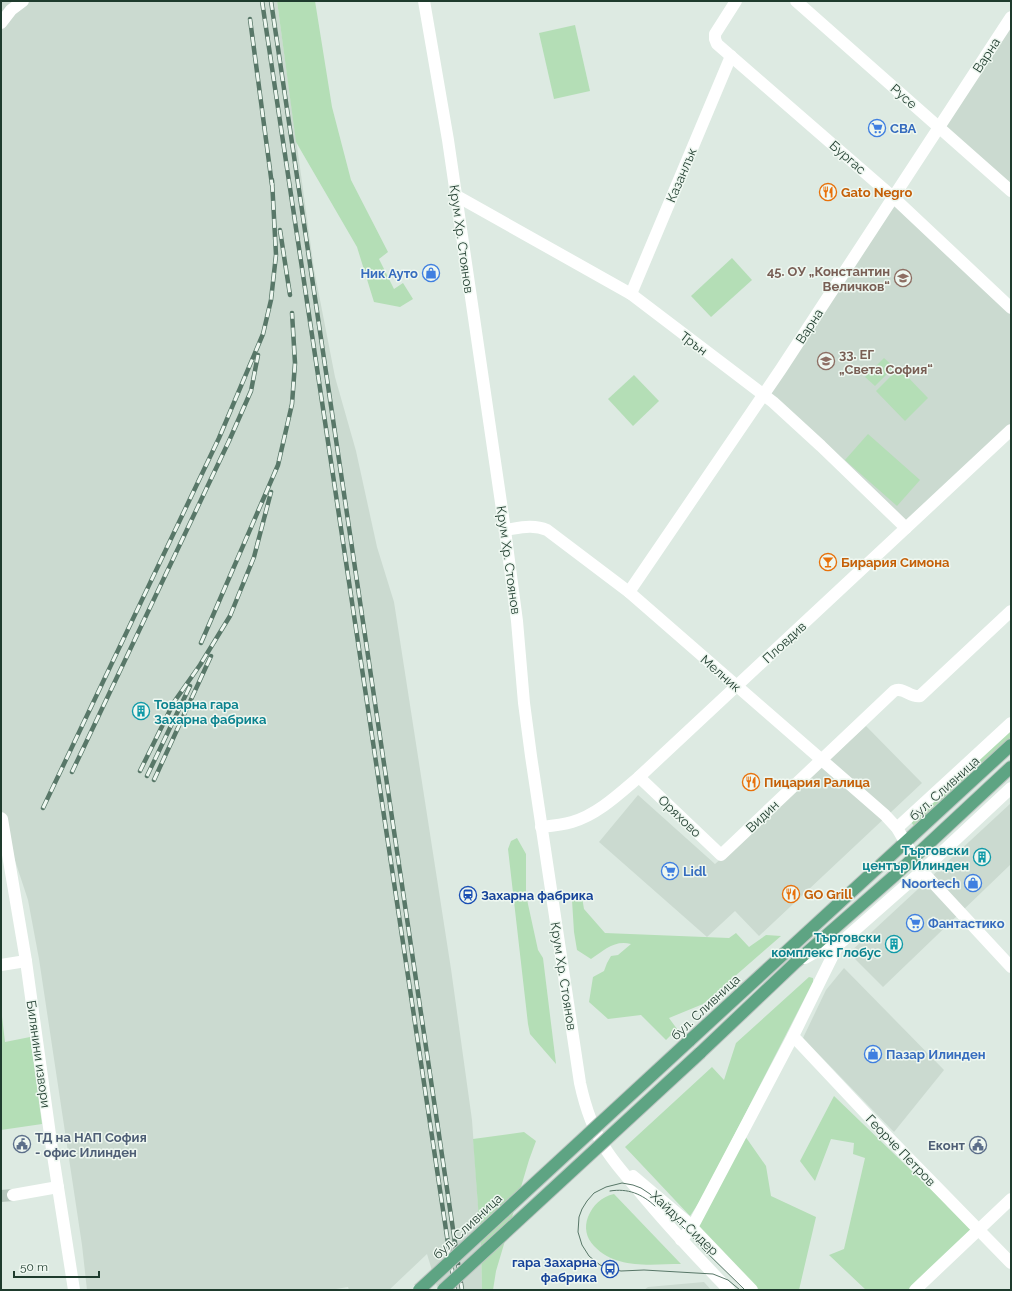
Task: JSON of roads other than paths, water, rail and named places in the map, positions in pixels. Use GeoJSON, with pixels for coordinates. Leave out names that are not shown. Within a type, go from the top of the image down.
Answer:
{"type":"FeatureCollection","features":[{"type":"Feature","properties":{"kind":"main road","name":"бул. Сливница"},"geometry":{"type":"LineString","coordinates":[[419,1290],[1011,745]]}},
{"type":"Feature","properties":{"kind":"main road"},"geometry":{"type":"LineString","coordinates":[[443,1290],[700,1054],[796,962],[914,857],[1011,767]]}},
{"type":"Feature","properties":{"kind":"street"},"geometry":{"type":"LineString","coordinates":[[1,23],[11,10],[23,1]]}},
{"type":"Feature","properties":{"kind":"street","name":"Крум Хр. Стоянов"},"geometry":{"type":"LineString","coordinates":[[424,1],[448,140],[505,530],[517,621],[524,703],[541,827],[580,1083],[590,1119]]}},
{"type":"Feature","properties":{"kind":"street","name":"Бургас"},"geometry":{"type":"LineString","coordinates":[[736,1],[715,34],[717,44],[893,197],[1011,308]]}},
{"type":"Feature","properties":{"kind":"street","name":"Русе"},"geometry":{"type":"LineString","coordinates":[[796,1],[1011,191]]}},
{"type":"Feature","properties":{"kind":"street","name":"Варна"},"geometry":{"type":"LineString","coordinates":[[630,592],[763,395],[1011,17]]}},
{"type":"Feature","properties":{"kind":"street","name":"Казанлък"},"geometry":{"type":"LineString","coordinates":[[631,294],[731,56]]}},
{"type":"Feature","properties":{"kind":"street","name":"Трън"},"geometry":{"type":"LineString","coordinates":[[455,195],[631,294],[763,395],[821,446],[906,528]]}},
{"type":"Feature","properties":{"kind":"street","name":"Пловдив"},"geometry":{"type":"LineString","coordinates":[[541,827],[572,822],[585,817],[613,799],[640,777],[1011,430]]}},
{"type":"Feature","properties":{"kind":"street","name":"Мелник"},"geometry":{"type":"LineString","coordinates":[[505,530],[532,526],[547,530],[564,541],[630,592],[885,815],[906,841],[922,871],[1011,967]]}},
{"type":"Feature","properties":{"kind":"street","name":"Видин"},"geometry":{"type":"LineString","coordinates":[[721,855],[894,690],[897,689],[913,696],[920,696],[1011,611]]}},
{"type":"Feature","properties":{"kind":"street","name":"бул. Сливница"},"geometry":{"type":"LineString","coordinates":[[897,828],[1011,724]]}},
{"type":"Feature","properties":{"kind":"street","name":"Оряхово"},"geometry":{"type":"LineString","coordinates":[[640,777],[721,855]]}},
{"type":"Feature","properties":{"kind":"street"},"geometry":{"type":"LineString","coordinates":[[681,1240],[692,1227],[838,945],[922,871],[1011,788]]}},
{"type":"Feature","properties":{"kind":"street","name":"Билянини извори"},"geometry":{"type":"LineString","coordinates":[[1,818],[26,961],[74,1290]]}},
{"type":"Feature","properties":{"kind":"street"},"geometry":{"type":"LineString","coordinates":[[796,962],[826,946],[838,945]]}},
{"type":"Feature","properties":{"kind":"street"},"geometry":{"type":"LineString","coordinates":[[1,965],[26,961]]}},
{"type":"Feature","properties":{"kind":"street","name":"Георче Петров"},"geometry":{"type":"LineString","coordinates":[[792,1036],[1011,1263]]}},
{"type":"Feature","properties":{"kind":"street","name":"Хайдут Сидер"},"geometry":{"type":"LineString","coordinates":[[590,1119],[605,1148],[614,1161],[681,1240],[729,1290]]}},
{"type":"Feature","properties":{"kind":"street","name":"Хайдут Сидер"},"geometry":{"type":"LineString","coordinates":[[614,1161],[655,1194],[692,1227],[752,1290]]}},
{"type":"Feature","properties":{"kind":"street"},"geometry":{"type":"LineString","coordinates":[[13,1195],[58,1187]]}},
{"type":"Feature","properties":{"kind":"street"},"geometry":{"type":"LineString","coordinates":[[915,1290],[1011,1198]]}},
{"type":"Feature","properties":{"kind":"tunnel"},"geometry":{"type":"LineString","coordinates":[[1,1196],[13,1195]]}},
{"type":"Feature","properties":{"kind":"tram line"},"geometry":{"type":"LineString","coordinates":[[740,1290],[728,1280],[713,1274],[644,1270],[621,1271],[600,1265],[589,1256],[582,1245],[578,1232],[579,1217],[582,1209],[594,1193],[606,1187],[622,1183],[641,1188],[650,1194],[745,1290]]}},
{"type":"Feature","properties":{"kind":"tram line"},"geometry":{"type":"LineString","coordinates":[[610,1191],[629,1191],[640,1195],[655,1206]]}},
{"type":"Feature","properties":{"kind":"railway"},"geometry":{"type":"LineString","coordinates":[[262,1],[455,1290]]}},
{"type":"Feature","properties":{"kind":"railway"},"geometry":{"type":"LineString","coordinates":[[271,1],[462,1290]]}},
{"type":"Feature","properties":{"kind":"railway"},"geometry":{"type":"LineString","coordinates":[[250,19],[272,185]]}},
{"type":"Feature","properties":{"kind":"railway"},"geometry":{"type":"LineString","coordinates":[[43,808],[219,438],[263,334],[271,300],[276,255],[272,180]]}},
{"type":"Feature","properties":{"kind":"railway"},"geometry":{"type":"LineString","coordinates":[[280,230],[290,295]]}},
{"type":"Feature","properties":{"kind":"railway"},"geometry":{"type":"LineString","coordinates":[[201,643],[278,465],[292,404],[295,363],[292,313]]}},
{"type":"Feature","properties":{"kind":"railway"},"geometry":{"type":"LineString","coordinates":[[72,772],[229,441],[251,391],[258,355]]}},
{"type":"Feature","properties":{"kind":"railway"},"geometry":{"type":"LineString","coordinates":[[140,771],[174,702],[200,665],[230,616],[254,557],[271,492]]}},
{"type":"Feature","properties":{"kind":"railway"},"geometry":{"type":"LineString","coordinates":[[154,780],[211,656]]}},
{"type":"Feature","properties":{"kind":"railway"},"geometry":{"type":"LineString","coordinates":[[147,776],[190,686]]}},
{"type":"Feature","properties":{"kind":"place","name":"CBA"},"geometry":{"type":"Point","coordinates":[877,128]}},
{"type":"Feature","properties":{"kind":"place","name":"Gato Negro"},"geometry":{"type":"Point","coordinates":[828,192]}},
{"type":"Feature","properties":{"kind":"place","name":"Ник Ауто"},"geometry":{"type":"Point","coordinates":[431,273]}},
{"type":"Feature","properties":{"kind":"place","name":"45. ОУ „Константин Величков“"},"geometry":{"type":"Point","coordinates":[903,278]}},
{"type":"Feature","properties":{"kind":"place","name":"33. ЕГ „Света София“"},"geometry":{"type":"Point","coordinates":[826,361]}},
{"type":"Feature","properties":{"kind":"place","name":"Бирария Симона"},"geometry":{"type":"Point","coordinates":[828,562]}},
{"type":"Feature","properties":{"kind":"place","name":"Товарна гара Захарна фабрика"},"geometry":{"type":"Point","coordinates":[141,711]}},
{"type":"Feature","properties":{"kind":"place","name":"Пицария Ралица"},"geometry":{"type":"Point","coordinates":[751,782]}},
{"type":"Feature","properties":{"kind":"place","name":"Търговски център Илинден"},"geometry":{"type":"Point","coordinates":[982,857]}},
{"type":"Feature","properties":{"kind":"place","name":"Lidl"},"geometry":{"type":"Point","coordinates":[670,871]}},
{"type":"Feature","properties":{"kind":"place","name":"Noortech"},"geometry":{"type":"Point","coordinates":[973,883]}},
{"type":"Feature","properties":{"kind":"place","name":"GO Grill"},"geometry":{"type":"Point","coordinates":[791,894]}},
{"type":"Feature","properties":{"kind":"place","name":"Захарна фабрика"},"geometry":{"type":"Point","coordinates":[468,895]}},
{"type":"Feature","properties":{"kind":"place","name":"Фантастико"},"geometry":{"type":"Point","coordinates":[915,923]}},
{"type":"Feature","properties":{"kind":"place","name":"Търговски комплекс Глобус"},"geometry":{"type":"Point","coordinates":[894,944]}},
{"type":"Feature","properties":{"kind":"place","name":"Пазар Илинден"},"geometry":{"type":"Point","coordinates":[873,1054]}},
{"type":"Feature","properties":{"kind":"place","name":"ТД на НАП София - офис Илинден"},"geometry":{"type":"Point","coordinates":[22,1144]}},
{"type":"Feature","properties":{"kind":"place","name":"Еконт"},"geometry":{"type":"Point","coordinates":[978,1145]}},
{"type":"Feature","properties":{"kind":"place","name":"гара Захарна фабрика"},"geometry":{"type":"Point","coordinates":[610,1269]}}]}
